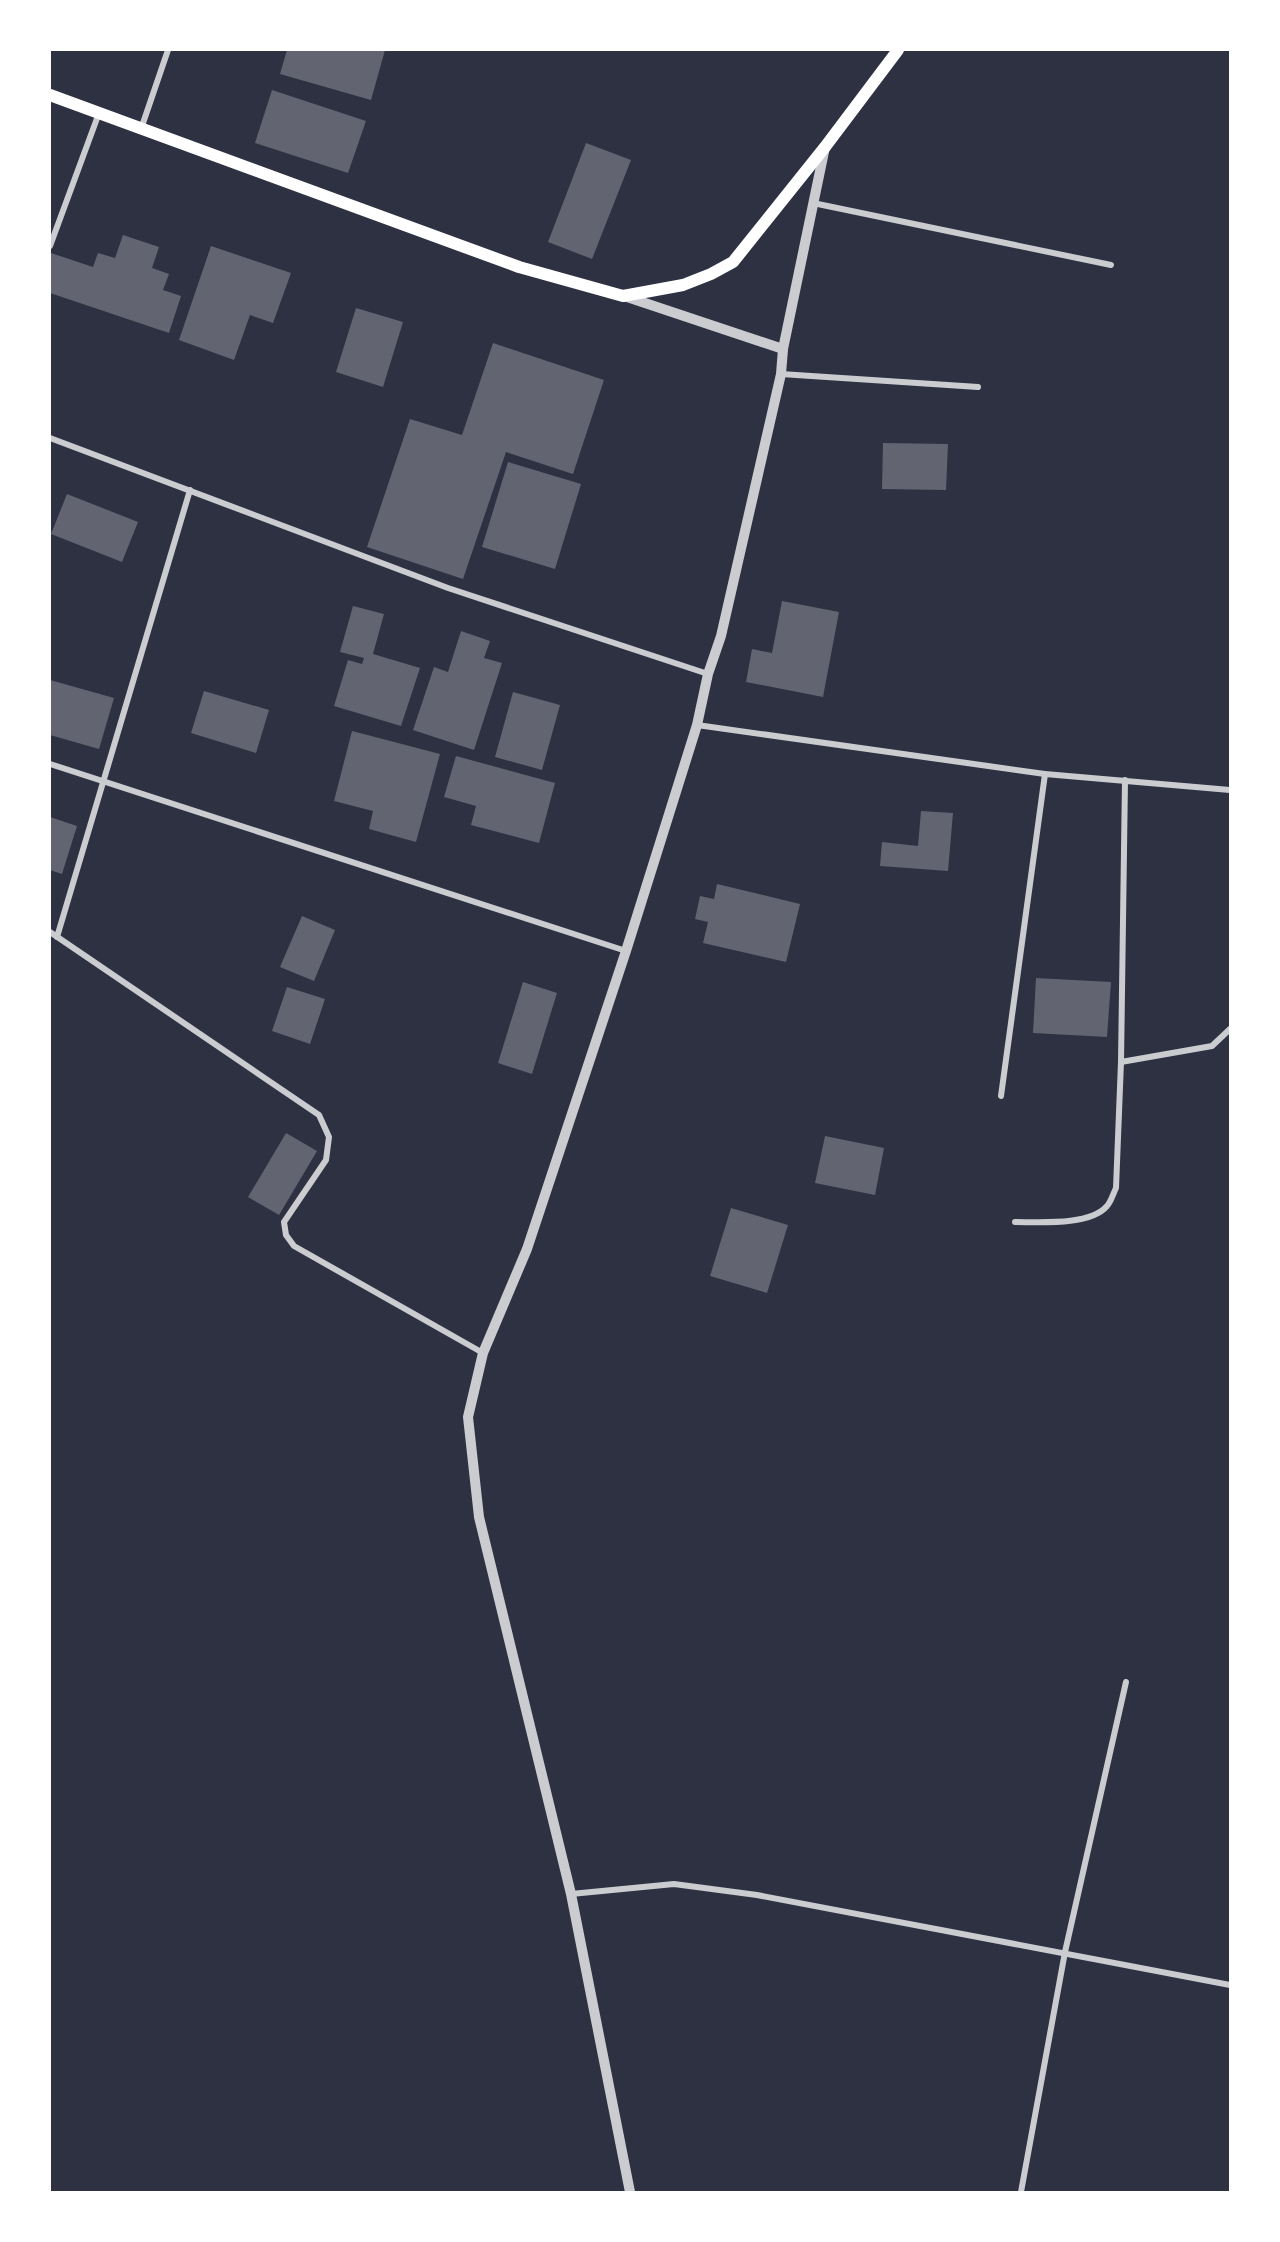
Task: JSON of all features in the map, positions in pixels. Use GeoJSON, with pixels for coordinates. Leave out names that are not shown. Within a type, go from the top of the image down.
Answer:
{"type":"FeatureCollection","features":[{"type":"Feature","properties":{"kind":"main road"},"geometry":{"type":"LineString","coordinates":[[50,95],[519,267],[623,296],[683,285],[733,262],[825,147],[898,50]]}},
{"type":"Feature","properties":{"kind":"street"},"geometry":{"type":"LineString","coordinates":[[140,129],[168,50]]}},
{"type":"Feature","properties":{"kind":"street"},"geometry":{"type":"LineString","coordinates":[[50,246],[99,113]]}},
{"type":"Feature","properties":{"kind":"street"},"geometry":{"type":"LineString","coordinates":[[630,2193],[571,1894],[479,1517],[468,1417],[483,1353],[527,1249],[626,951],[697,725],[708,674],[721,636],[781,374],[783,349],[825,147]]}},
{"type":"Feature","properties":{"kind":"street"},"geometry":{"type":"LineString","coordinates":[[813,203],[1111,265]]}},
{"type":"Feature","properties":{"kind":"street"},"geometry":{"type":"LineString","coordinates":[[623,296],[783,349]]}},
{"type":"Feature","properties":{"kind":"street"},"geometry":{"type":"LineString","coordinates":[[781,374],[978,387]]}},
{"type":"Feature","properties":{"kind":"street"},"geometry":{"type":"LineString","coordinates":[[50,438],[448,588],[708,674]]}},
{"type":"Feature","properties":{"kind":"street"},"geometry":{"type":"LineString","coordinates":[[57,937],[190,490]]}},
{"type":"Feature","properties":{"kind":"street"},"geometry":{"type":"LineString","coordinates":[[697,725],[1045,774],[1230,790]]}},
{"type":"Feature","properties":{"kind":"street"},"geometry":{"type":"LineString","coordinates":[[50,764],[626,951]]}},
{"type":"Feature","properties":{"kind":"street"},"geometry":{"type":"LineString","coordinates":[[1001,1096],[1045,774]]}},
{"type":"Feature","properties":{"kind":"street"},"geometry":{"type":"LineString","coordinates":[[1015,1222],[1066,1221],[1094,1215],[1107,1206],[1116,1188],[1121,1062],[1125,780]]}},
{"type":"Feature","properties":{"kind":"street"},"geometry":{"type":"LineString","coordinates":[[50,932],[319,1115],[329,1137],[326,1160],[284,1222],[286,1235],[294,1246],[483,1353]]}},
{"type":"Feature","properties":{"kind":"street"},"geometry":{"type":"LineString","coordinates":[[1121,1062],[1212,1046],[1230,1029]]}},
{"type":"Feature","properties":{"kind":"street"},"geometry":{"type":"LineString","coordinates":[[1021,2193],[1065,1952],[1126,1682]]}},
{"type":"Feature","properties":{"kind":"street"},"geometry":{"type":"LineString","coordinates":[[571,1894],[674,1884],[757,1895],[1230,1985]]}},
{"type":"Feature","properties":{"kind":"building"},"geometry":{"type":"Polygon","coordinates":[[[287,50],[385,50],[371,100],[280,74],[287,50]]]}},
{"type":"Feature","properties":{"kind":"building"},"geometry":{"type":"Polygon","coordinates":[[[272,90],[366,121],[348,173],[255,143],[272,90]]]}},
{"type":"Feature","properties":{"kind":"building"},"geometry":{"type":"Polygon","coordinates":[[[586,143],[631,160],[592,259],[548,242],[586,143]]]}},
{"type":"Feature","properties":{"kind":"building"},"geometry":{"type":"Polygon","coordinates":[[[123,235],[159,247],[152,268],[169,274],[163,290],[181,296],[169,333],[50,293],[51,253],[93,267],[98,253],[115,258],[123,235]]]}},
{"type":"Feature","properties":{"kind":"building"},"geometry":{"type":"Polygon","coordinates":[[[211,246],[291,273],[273,323],[250,315],[234,360],[179,340],[211,246]]]}},
{"type":"Feature","properties":{"kind":"building"},"geometry":{"type":"Polygon","coordinates":[[[356,308],[403,322],[383,387],[336,372],[356,308]]]}},
{"type":"Feature","properties":{"kind":"building"},"geometry":{"type":"Polygon","coordinates":[[[493,343],[604,380],[573,474],[506,452],[463,579],[367,547],[410,419],[462,435],[493,343]]]}},
{"type":"Feature","properties":{"kind":"building"},"geometry":{"type":"Polygon","coordinates":[[[883,443],[948,444],[946,490],[882,489],[883,443]]]}},
{"type":"Feature","properties":{"kind":"building"},"geometry":{"type":"Polygon","coordinates":[[[508,462],[581,484],[555,569],[482,547],[508,462]]]}},
{"type":"Feature","properties":{"kind":"building"},"geometry":{"type":"Polygon","coordinates":[[[67,494],[138,522],[122,562],[51,534],[67,494]]]}},
{"type":"Feature","properties":{"kind":"building"},"geometry":{"type":"Polygon","coordinates":[[[782,601],[839,612],[823,697],[746,682],[752,649],[772,653],[782,601]]]}},
{"type":"Feature","properties":{"kind":"building"},"geometry":{"type":"Polygon","coordinates":[[[353,606],[384,614],[373,654],[420,668],[401,726],[334,706],[348,660],[362,664],[364,658],[340,652],[353,606]]]}},
{"type":"Feature","properties":{"kind":"building"},"geometry":{"type":"Polygon","coordinates":[[[461,631],[490,641],[484,658],[502,663],[474,750],[413,730],[434,667],[448,672],[461,631]]]}},
{"type":"Feature","properties":{"kind":"building"},"geometry":{"type":"Polygon","coordinates":[[[50,680],[114,698],[99,749],[50,735],[50,680]]]}},
{"type":"Feature","properties":{"kind":"building"},"geometry":{"type":"Polygon","coordinates":[[[204,691],[269,710],[256,753],[191,733],[204,691]]]}},
{"type":"Feature","properties":{"kind":"building"},"geometry":{"type":"Polygon","coordinates":[[[513,692],[560,705],[542,770],[495,757],[513,692]]]}},
{"type":"Feature","properties":{"kind":"building"},"geometry":{"type":"Polygon","coordinates":[[[352,731],[440,754],[416,842],[369,829],[373,811],[334,801],[352,731]]]}},
{"type":"Feature","properties":{"kind":"building"},"geometry":{"type":"Polygon","coordinates":[[[456,756],[555,783],[539,843],[471,825],[476,806],[444,797],[456,756]]]}},
{"type":"Feature","properties":{"kind":"building"},"geometry":{"type":"Polygon","coordinates":[[[921,811],[953,813],[948,871],[880,866],[882,842],[918,846],[921,811]]]}},
{"type":"Feature","properties":{"kind":"building"},"geometry":{"type":"Polygon","coordinates":[[[50,817],[77,826],[62,874],[50,870],[50,817]]]}},
{"type":"Feature","properties":{"kind":"building"},"geometry":{"type":"Polygon","coordinates":[[[717,884],[800,904],[786,962],[703,943],[708,922],[695,919],[700,896],[714,899],[717,884]]]}},
{"type":"Feature","properties":{"kind":"building"},"geometry":{"type":"Polygon","coordinates":[[[302,916],[335,930],[314,981],[280,967],[302,916]]]}},
{"type":"Feature","properties":{"kind":"building"},"geometry":{"type":"Polygon","coordinates":[[[1036,978],[1111,982],[1107,1037],[1033,1033],[1036,978]]]}},
{"type":"Feature","properties":{"kind":"building"},"geometry":{"type":"Polygon","coordinates":[[[523,982],[557,993],[532,1074],[498,1063],[523,982]]]}},
{"type":"Feature","properties":{"kind":"building"},"geometry":{"type":"Polygon","coordinates":[[[287,987],[325,999],[310,1044],[272,1031],[287,987]]]}},
{"type":"Feature","properties":{"kind":"building"},"geometry":{"type":"Polygon","coordinates":[[[286,1133],[317,1151],[279,1215],[248,1197],[286,1133]]]}},
{"type":"Feature","properties":{"kind":"building"},"geometry":{"type":"Polygon","coordinates":[[[825,1136],[884,1148],[875,1195],[815,1183],[825,1136]]]}},
{"type":"Feature","properties":{"kind":"building"},"geometry":{"type":"Polygon","coordinates":[[[731,1208],[788,1225],[767,1293],[710,1276],[731,1208]]]}}]}
